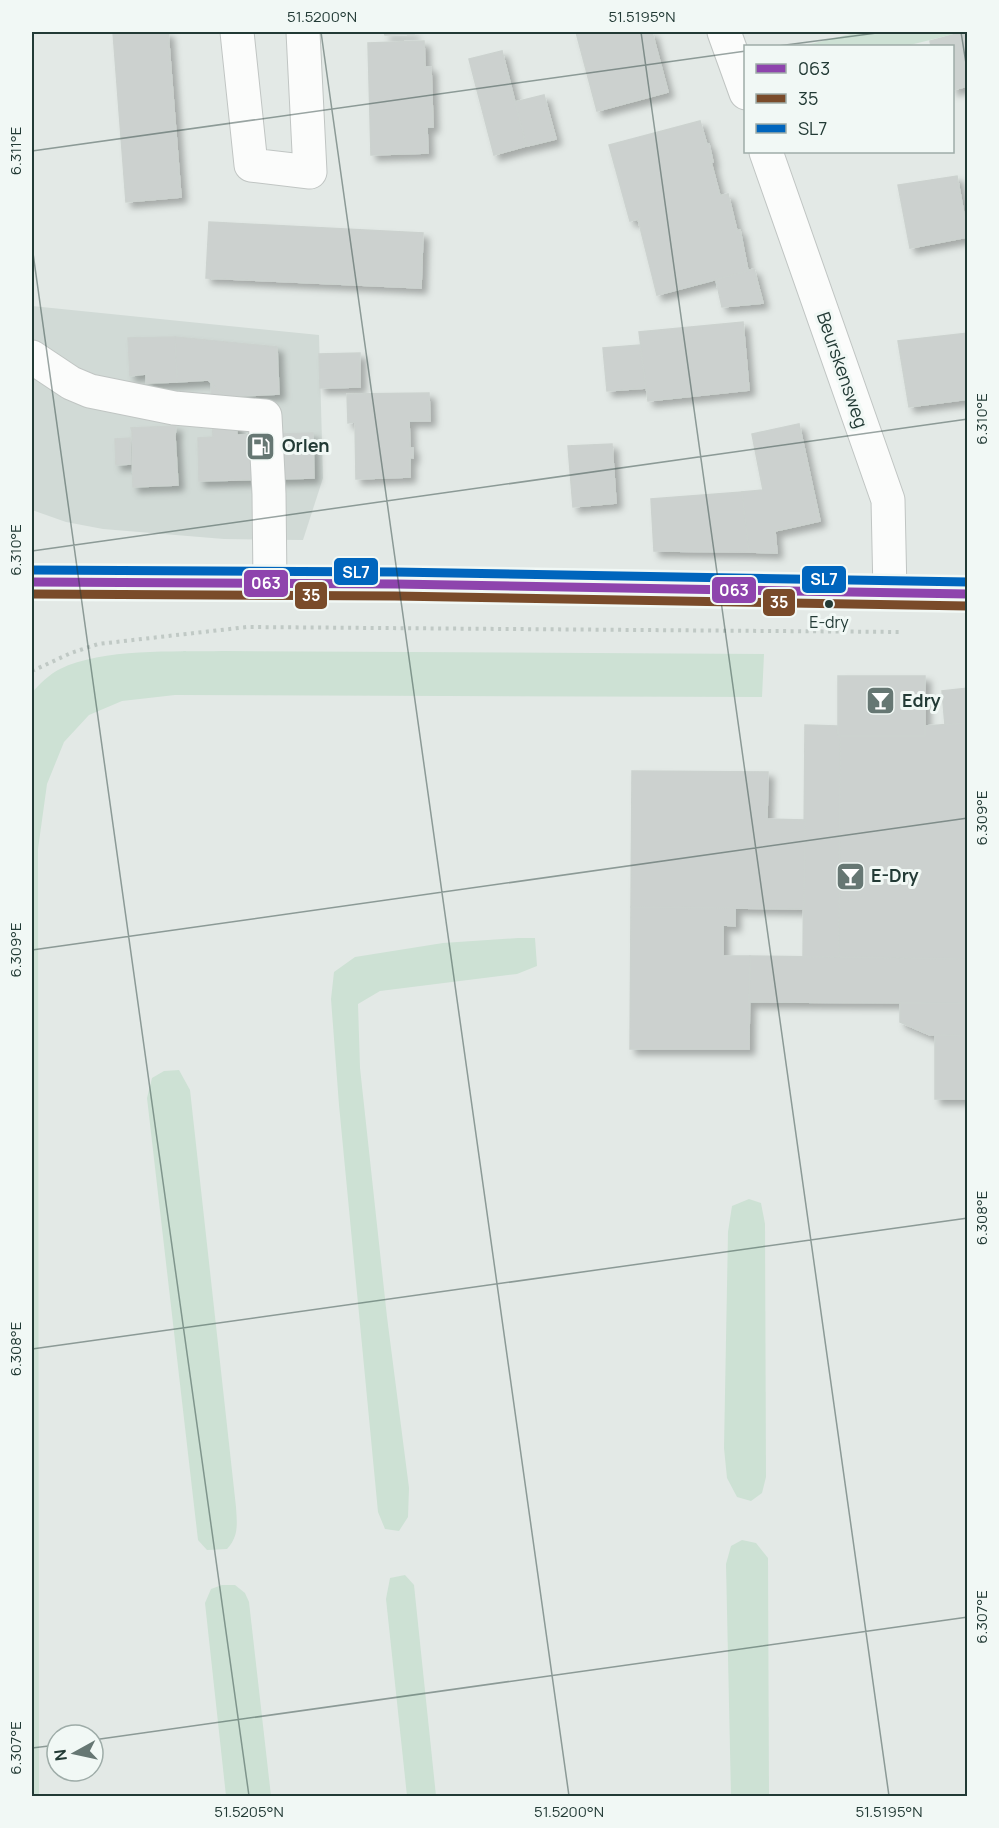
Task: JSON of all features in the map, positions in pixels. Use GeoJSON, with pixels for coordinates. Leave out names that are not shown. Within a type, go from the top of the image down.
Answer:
{"type":"FeatureCollection","features":[{"type":"Feature","properties":{"kind":"main road"},"geometry":{"type":"LineString","coordinates":[[32,582],[270,583],[968,594]]}},
{"type":"Feature","properties":{"kind":"street"},"geometry":{"type":"LineString","coordinates":[[237,32],[251,165],[310,172],[303,32]]}},
{"type":"Feature","properties":{"kind":"street"},"geometry":{"type":"LineString","coordinates":[[724,32],[744,87]]}},
{"type":"Feature","properties":{"kind":"street","name":"Beurskensweg"},"geometry":{"type":"LineString","coordinates":[[766,153],[888,500],[891,593]]}},
{"type":"Feature","properties":{"kind":"street"},"geometry":{"type":"LineString","coordinates":[[32,357],[71,383],[90,391],[174,408],[265,416],[270,583]]}},
{"type":"Feature","properties":{"kind":"path"},"geometry":{"type":"LineString","coordinates":[[32,671],[71,653],[98,644],[247,627],[908,632]]}},
{"type":"Feature","properties":{"kind":"shaded area"},"geometry":{"type":"Polygon","coordinates":[[[32,306],[319,335],[323,478],[303,540],[224,539],[103,529],[66,522],[32,510],[32,306]]]}},
{"type":"Feature","properties":{"kind":"green space"},"geometry":{"type":"Polygon","coordinates":[[[858,32],[962,32],[910,45],[807,45],[858,32]]]}},
{"type":"Feature","properties":{"kind":"green space"},"geometry":{"type":"Polygon","coordinates":[[[139,652],[764,654],[762,697],[175,695],[122,701],[89,715],[64,742],[47,784],[38,849],[39,1796],[32,1796],[32,693],[60,669],[96,657],[139,652]]]}},
{"type":"Feature","properties":{"kind":"green space"},"geometry":{"type":"Polygon","coordinates":[[[535,938],[537,966],[517,974],[380,991],[358,1004],[360,1068],[387,1317],[409,1488],[408,1517],[399,1531],[385,1529],[378,1512],[339,1105],[331,999],[334,972],[355,957],[443,943],[535,938]]]}},
{"type":"Feature","properties":{"kind":"green space"},"geometry":{"type":"Polygon","coordinates":[[[179,1070],[190,1090],[236,1507],[235,1534],[227,1549],[207,1550],[198,1540],[147,1098],[152,1078],[164,1071],[179,1070]]]}},
{"type":"Feature","properties":{"kind":"green space"},"geometry":{"type":"Polygon","coordinates":[[[749,1199],[761,1203],[765,1224],[766,1477],[762,1493],[751,1501],[737,1497],[727,1478],[724,1448],[728,1232],[732,1206],[749,1199]]]}},
{"type":"Feature","properties":{"kind":"green space"},"geometry":{"type":"Polygon","coordinates":[[[742,1540],[756,1543],[768,1558],[769,1796],[731,1796],[726,1564],[731,1546],[742,1540]]]}},
{"type":"Feature","properties":{"kind":"green space"},"geometry":{"type":"Polygon","coordinates":[[[405,1575],[414,1585],[436,1796],[407,1796],[386,1599],[390,1578],[405,1575]]]}},
{"type":"Feature","properties":{"kind":"green space"},"geometry":{"type":"Polygon","coordinates":[[[222,1585],[235,1585],[245,1593],[249,1602],[271,1796],[226,1796],[205,1603],[211,1589],[222,1585]]]}},
{"type":"Feature","properties":{"kind":"building"},"geometry":{"type":"Polygon","coordinates":[[[113,32],[168,32],[181,197],[126,202],[113,32]]]}},
{"type":"Feature","properties":{"kind":"building"},"geometry":{"type":"Polygon","coordinates":[[[384,32],[413,32],[414,34],[385,35],[384,32]]]}},
{"type":"Feature","properties":{"kind":"building"},"geometry":{"type":"Polygon","coordinates":[[[576,32],[652,32],[668,92],[597,111],[576,32]]]}},
{"type":"Feature","properties":{"kind":"building"},"geometry":{"type":"Polygon","coordinates":[[[968,32],[968,86],[954,90],[954,45],[931,45],[930,41],[968,32]]]}},
{"type":"Feature","properties":{"kind":"building"},"geometry":{"type":"Polygon","coordinates":[[[424,41],[425,67],[431,67],[433,127],[427,127],[428,153],[371,155],[368,43],[424,41]]]}},
{"type":"Feature","properties":{"kind":"building"},"geometry":{"type":"Polygon","coordinates":[[[502,51],[526,146],[494,155],[469,59],[502,51]]]}},
{"type":"Feature","properties":{"kind":"building"},"geometry":{"type":"Polygon","coordinates":[[[544,95],[556,139],[527,146],[515,102],[544,95]]]}},
{"type":"Feature","properties":{"kind":"building"},"geometry":{"type":"Polygon","coordinates":[[[700,121],[707,145],[709,144],[720,196],[728,194],[737,231],[740,230],[748,271],[657,295],[638,219],[630,221],[609,145],[700,121]]]}},
{"type":"Feature","properties":{"kind":"building"},"geometry":{"type":"Polygon","coordinates":[[[957,176],[968,237],[910,248],[898,185],[957,176]]]}},
{"type":"Feature","properties":{"kind":"building"},"geometry":{"type":"Polygon","coordinates":[[[209,222],[423,233],[421,288],[206,278],[209,222]]]}},
{"type":"Feature","properties":{"kind":"building"},"geometry":{"type":"Polygon","coordinates":[[[754,269],[763,303],[722,307],[716,280],[754,269]]]}},
{"type":"Feature","properties":{"kind":"building"},"geometry":{"type":"Polygon","coordinates":[[[743,322],[749,390],[648,401],[639,332],[743,322]]]}},
{"type":"Feature","properties":{"kind":"building"},"geometry":{"type":"Polygon","coordinates":[[[968,333],[968,399],[909,407],[898,341],[968,333]]]}},
{"type":"Feature","properties":{"kind":"building"},"geometry":{"type":"Polygon","coordinates":[[[175,337],[277,347],[279,394],[226,397],[208,380],[177,382],[175,337]]]}},
{"type":"Feature","properties":{"kind":"building"},"geometry":{"type":"Polygon","coordinates":[[[175,337],[177,382],[146,383],[146,374],[130,376],[128,338],[175,337]]]}},
{"type":"Feature","properties":{"kind":"building"},"geometry":{"type":"Polygon","coordinates":[[[640,345],[646,388],[607,391],[603,348],[640,345]]]}},
{"type":"Feature","properties":{"kind":"building"},"geometry":{"type":"Polygon","coordinates":[[[360,353],[360,387],[320,388],[319,354],[360,353]]]}},
{"type":"Feature","properties":{"kind":"building"},"geometry":{"type":"Polygon","coordinates":[[[211,384],[226,397],[236,397],[237,435],[313,433],[314,478],[199,481],[198,438],[213,437],[211,384]]]}},
{"type":"Feature","properties":{"kind":"building"},"geometry":{"type":"Polygon","coordinates":[[[429,393],[430,421],[409,421],[410,448],[413,448],[413,458],[410,457],[410,477],[356,479],[355,422],[348,423],[347,394],[429,393]]]}},
{"type":"Feature","properties":{"kind":"building"},"geometry":{"type":"Polygon","coordinates":[[[799,424],[820,521],[775,531],[777,553],[749,552],[742,492],[763,490],[752,434],[799,424]]]}},
{"type":"Feature","properties":{"kind":"building"},"geometry":{"type":"Polygon","coordinates":[[[176,426],[178,485],[133,487],[131,428],[176,426]]]}},
{"type":"Feature","properties":{"kind":"building"},"geometry":{"type":"Polygon","coordinates":[[[130,438],[131,464],[116,465],[115,439],[130,438]]]}},
{"type":"Feature","properties":{"kind":"building"},"geometry":{"type":"Polygon","coordinates":[[[612,444],[616,503],[573,507],[568,446],[612,444]]]}},
{"type":"Feature","properties":{"kind":"building"},"geometry":{"type":"Polygon","coordinates":[[[742,492],[749,552],[654,551],[651,499],[742,492]]]}},
{"type":"Feature","properties":{"kind":"building","name":"Edry"},"geometry":{"type":"Polygon","coordinates":[[[838,676],[925,676],[925,736],[838,736],[838,676]]]}},
{"type":"Feature","properties":{"kind":"building"},"geometry":{"type":"Polygon","coordinates":[[[968,688],[968,723],[945,725],[942,691],[968,688]]]}},
{"type":"Feature","properties":{"kind":"building"},"geometry":{"type":"Polygon","coordinates":[[[968,723],[968,959],[839,957],[840,736],[925,736],[925,726],[968,723]]]}},
{"type":"Feature","properties":{"kind":"building"},"geometry":{"type":"Polygon","coordinates":[[[805,725],[837,726],[838,736],[840,736],[839,957],[803,957],[805,725]]]}},
{"type":"Feature","properties":{"kind":"building"},"geometry":{"type":"Polygon","coordinates":[[[632,771],[768,772],[767,819],[805,820],[804,909],[631,907],[632,771]]]}},
{"type":"Feature","properties":{"kind":"building"},"geometry":{"type":"Polygon","coordinates":[[[631,907],[735,908],[735,926],[723,925],[723,956],[750,956],[749,1049],[630,1049],[631,907]]]}},
{"type":"Feature","properties":{"kind":"building"},"geometry":{"type":"Polygon","coordinates":[[[750,956],[968,959],[968,1003],[749,1002],[750,956]]]}},
{"type":"Feature","properties":{"kind":"building"},"geometry":{"type":"Polygon","coordinates":[[[900,1003],[968,1003],[968,1036],[930,1035],[900,1022],[900,1003]]]}},
{"type":"Feature","properties":{"kind":"building"},"geometry":{"type":"Polygon","coordinates":[[[935,1035],[968,1036],[968,1067],[964,1069],[966,1099],[935,1099],[935,1035]]]}},
{"type":"Feature","properties":{"kind":"transit line","name":"SL7"},"geometry":{"type":"LineString","coordinates":[[32,570],[395,572],[968,582]]}},
{"type":"Feature","properties":{"kind":"transit line","name":"063"},"geometry":{"type":"LineString","coordinates":[[32,582],[395,584],[968,594]]}},
{"type":"Feature","properties":{"kind":"transit line","name":"35"},"geometry":{"type":"LineString","coordinates":[[32,594],[395,596],[968,606]]}},
{"type":"Feature","properties":{"kind":"place","name":"Orlen"},"geometry":{"type":"Point","coordinates":[261,446]}},
{"type":"Feature","properties":{"kind":"place","name":"E-dry"},"geometry":{"type":"Point","coordinates":[829,604]}},
{"type":"Feature","properties":{"kind":"place","name":"Edry"},"geometry":{"type":"Point","coordinates":[881,701]}},
{"type":"Feature","properties":{"kind":"place","name":"E-Dry"},"geometry":{"type":"Point","coordinates":[850,876]}}]}
